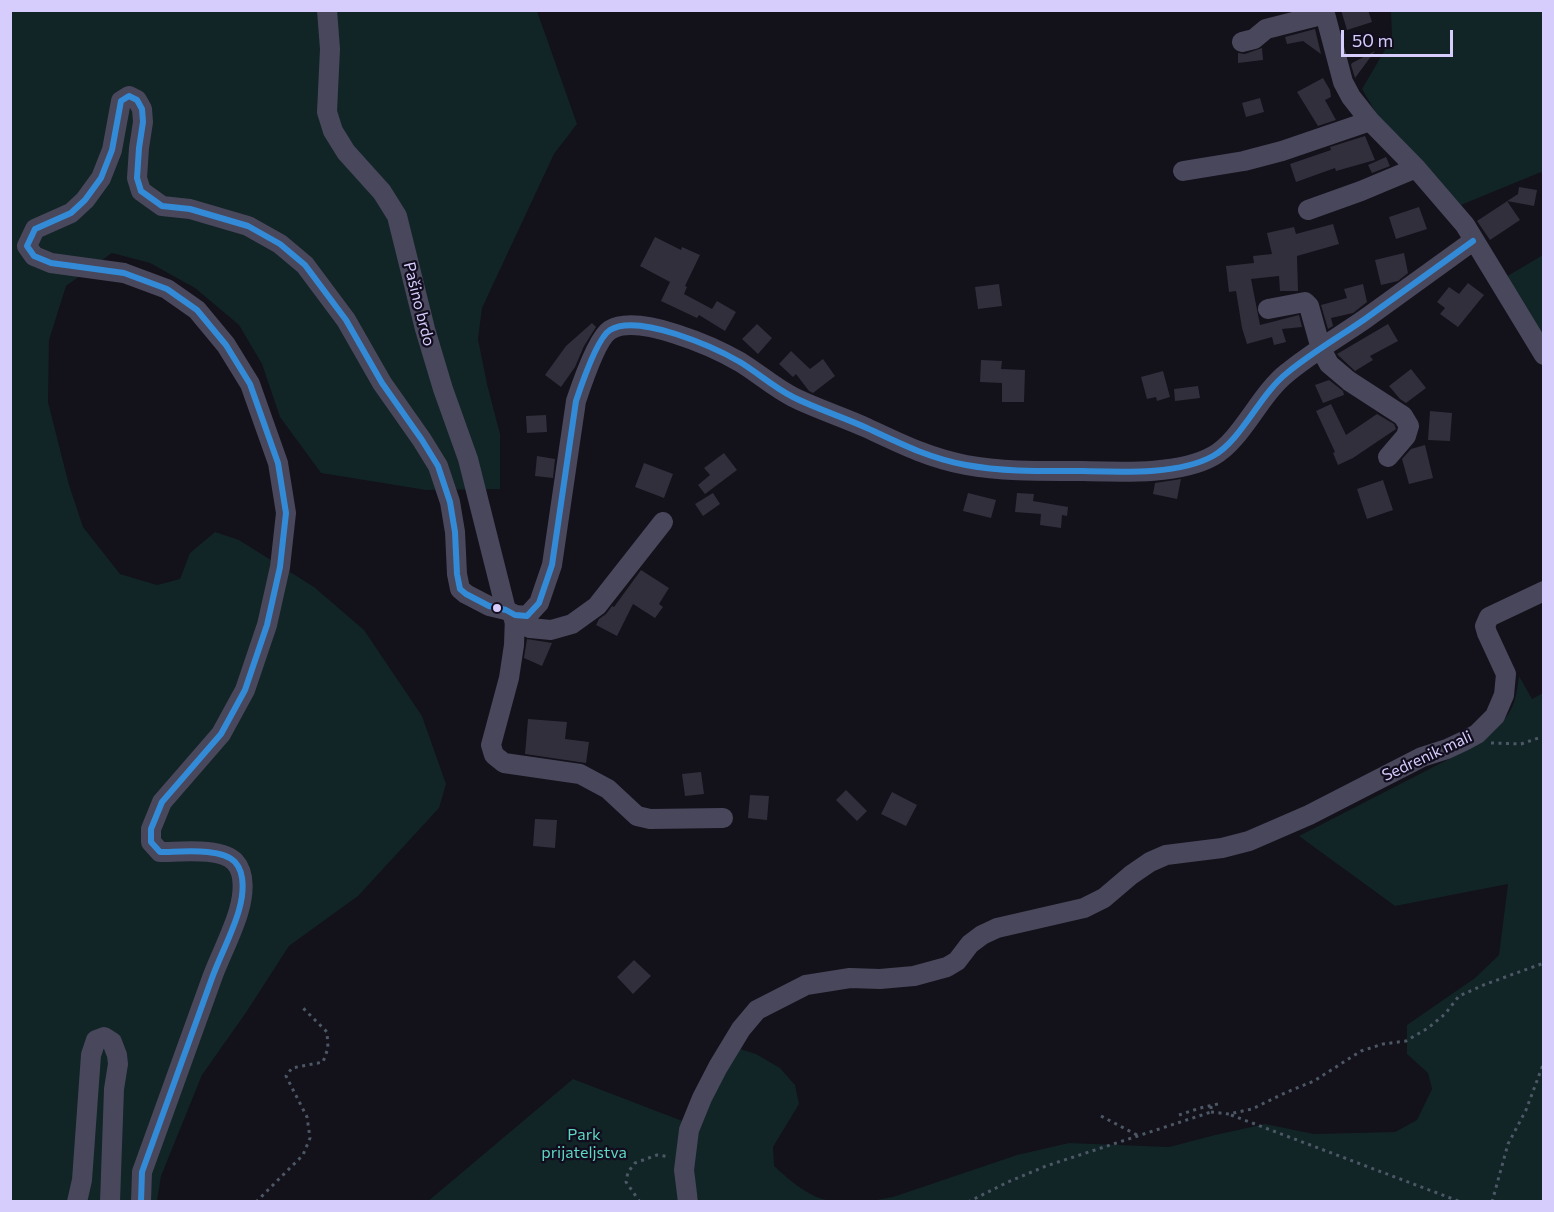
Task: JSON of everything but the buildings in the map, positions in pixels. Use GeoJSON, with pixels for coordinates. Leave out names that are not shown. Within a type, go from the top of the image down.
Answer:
{"type":"FeatureCollection","features":[{"type":"Feature","properties":{"kind":"street","name":"Pašino brdo"},"geometry":{"type":"LineString","coordinates":[[327,10],[330,49],[327,112],[333,131],[346,152],[382,192],[397,216],[425,328],[443,389],[468,459],[512,615],[514,645],[509,678],[490,745],[494,755],[504,763],[580,774],[608,789],[637,816],[651,819],[723,818]]}},
{"type":"Feature","properties":{"kind":"street"},"geometry":{"type":"LineString","coordinates":[[1242,42],[1254,39],[1266,29],[1324,12],[1343,82],[1351,96],[1370,121],[1416,168],[1464,225],[1544,355]]}},
{"type":"Feature","properties":{"kind":"street"},"geometry":{"type":"LineString","coordinates":[[141,1202],[142,1172],[239,910],[243,889],[242,874],[237,863],[228,856],[214,852],[160,852],[151,842],[151,829],[162,802],[221,734],[245,690],[267,625],[280,567],[286,513],[278,463],[250,384],[226,345],[197,310],[167,289],[124,273],[51,263],[34,256],[27,246],[35,229],[71,213],[86,200],[101,178],[111,150],[121,101],[129,96],[137,100],[142,110],[143,123],[136,178],[141,191],[162,206],[190,208],[248,226],[280,244],[305,265],[346,320],[382,383],[438,466],[450,502],[460,589],[466,594],[512,615],[530,628],[551,630],[572,624],[597,606],[663,522]]}},
{"type":"Feature","properties":{"kind":"street"},"geometry":{"type":"LineString","coordinates":[[1183,171],[1244,161],[1282,151],[1370,121]]}},
{"type":"Feature","properties":{"kind":"street"},"geometry":{"type":"LineString","coordinates":[[1308,210],[1416,168]]}},
{"type":"Feature","properties":{"kind":"street"},"geometry":{"type":"LineString","coordinates":[[512,615],[527,616],[539,603],[544,591],[552,566],[576,401],[584,376],[599,344],[609,330],[622,326],[642,326],[704,344],[740,362],[790,396],[935,458],[967,465],[1047,472],[1156,470],[1199,463],[1216,455],[1233,439],[1285,374],[1473,241]]}},
{"type":"Feature","properties":{"kind":"street"},"geometry":{"type":"LineString","coordinates":[[1268,309],[1305,302],[1309,306],[1321,349],[1329,364],[1349,381],[1403,416],[1409,426],[1406,436],[1388,457]]}},
{"type":"Feature","properties":{"kind":"street","name":"Sedrenik mali"},"geometry":{"type":"LineString","coordinates":[[688,1202],[685,1158],[689,1130],[702,1098],[741,1029],[757,1010],[806,985],[850,978],[880,979],[914,976],[947,967],[957,961],[970,944],[997,928],[1084,908],[1104,898],[1150,862],[1166,855],[1222,848],[1249,841],[1309,815],[1398,769],[1477,734],[1495,716],[1504,695],[1506,674],[1487,633],[1485,626],[1489,617],[1544,591]]}},
{"type":"Feature","properties":{"kind":"street"},"geometry":{"type":"LineString","coordinates":[[77,1202],[82,1180],[91,1055],[96,1040],[105,1037],[112,1041],[118,1064],[114,1089],[110,1202]]}},
{"type":"Feature","properties":{"kind":"path"},"geometry":{"type":"LineString","coordinates":[[1477,734],[1491,743],[1521,744],[1544,736]]}},
{"type":"Feature","properties":{"kind":"path"},"geometry":{"type":"LineString","coordinates":[[1229,1114],[1252,1109],[1314,1081],[1361,1051],[1383,1044],[1406,1041],[1428,1028],[1445,1014],[1459,996],[1544,963]]}},
{"type":"Feature","properties":{"kind":"path"},"geometry":{"type":"LineString","coordinates":[[256,1202],[303,1155],[310,1138],[307,1117],[286,1076],[292,1068],[322,1062],[328,1048],[327,1032],[301,1006]]}},
{"type":"Feature","properties":{"kind":"path"},"geometry":{"type":"LineString","coordinates":[[1492,1202],[1508,1144],[1526,1110],[1544,1062]]}},
{"type":"Feature","properties":{"kind":"path"},"geometry":{"type":"LineString","coordinates":[[1179,1115],[1222,1103]]}},
{"type":"Feature","properties":{"kind":"path"},"geometry":{"type":"LineString","coordinates":[[1211,1105],[1211,1112]]}},
{"type":"Feature","properties":{"kind":"path"},"geometry":{"type":"LineString","coordinates":[[968,1202],[1046,1166],[1211,1112],[1229,1114],[1461,1202]]}},
{"type":"Feature","properties":{"kind":"path"},"geometry":{"type":"LineString","coordinates":[[1101,1116],[1139,1136]]}},
{"type":"Feature","properties":{"kind":"path"},"geometry":{"type":"LineString","coordinates":[[640,1202],[626,1182],[628,1172],[635,1163],[657,1155],[685,1158]]}},
{"type":"Feature","properties":{"kind":"green space"},"geometry":{"type":"Polygon","coordinates":[[[10,11],[537,11],[577,124],[554,154],[482,308],[478,339],[500,434],[500,489],[426,490],[321,473],[280,417],[262,364],[239,325],[195,288],[150,263],[112,253],[66,286],[49,340],[48,402],[69,485],[83,527],[120,574],[157,585],[180,579],[190,553],[215,532],[239,540],[314,587],[364,630],[422,716],[446,784],[439,808],[358,896],[289,946],[202,1075],[161,1176],[157,1201],[11,1201],[10,11]]]}},
{"type":"Feature","properties":{"kind":"green space"},"geometry":{"type":"Polygon","coordinates":[[[1391,11],[1543,11],[1543,176],[1541,172],[1461,205],[1398,141],[1376,113],[1362,89],[1392,38],[1391,11]]]}},
{"type":"Feature","properties":{"kind":"green space"},"geometry":{"type":"Polygon","coordinates":[[[1543,255],[1543,344],[1504,278],[1543,255]]]}},
{"type":"Feature","properties":{"kind":"green space"},"geometry":{"type":"Polygon","coordinates":[[[1519,676],[1532,699],[1543,693],[1543,1201],[865,1202],[893,1197],[1017,1155],[1069,1143],[1169,1147],[1265,1124],[1314,1134],[1395,1132],[1417,1120],[1432,1089],[1428,1073],[1407,1054],[1407,1025],[1475,978],[1499,955],[1508,884],[1395,906],[1299,836],[1480,743],[1501,724],[1513,706],[1519,676]]]}},
{"type":"Feature","properties":{"kind":"green space"},"geometry":{"type":"Polygon","coordinates":[[[740,1049],[756,1054],[780,1068],[795,1085],[799,1104],[773,1147],[774,1166],[808,1193],[832,1201],[699,1202],[693,1174],[693,1157],[700,1124],[714,1093],[740,1049]]]}},
{"type":"Feature","properties":{"kind":"green space","name":"Park prijateljstva"},"geometry":{"type":"Polygon","coordinates":[[[573,1079],[685,1122],[683,1201],[427,1202],[573,1079]]]}},
{"type":"Feature","properties":{"kind":"transit line"},"geometry":{"type":"LineString","coordinates":[[141,1202],[142,1172],[236,918],[243,885],[241,873],[229,857],[200,851],[160,852],[151,842],[151,829],[162,802],[221,734],[245,690],[267,625],[280,567],[286,513],[278,463],[250,384],[226,345],[197,310],[167,289],[124,273],[51,263],[34,256],[27,246],[35,229],[71,213],[85,200],[101,178],[112,150],[121,101],[129,96],[137,100],[142,109],[143,122],[137,178],[141,191],[162,206],[190,209],[248,226],[280,244],[305,265],[346,320],[382,383],[438,466],[450,502],[460,589],[489,606],[515,615],[527,616],[539,603],[552,565],[576,401],[595,352],[610,330],[623,326],[657,329],[713,348],[740,362],[793,397],[940,459],[980,467],[1024,471],[1150,471],[1199,462],[1223,449],[1233,440],[1268,393],[1287,373],[1473,241]]}}]}
